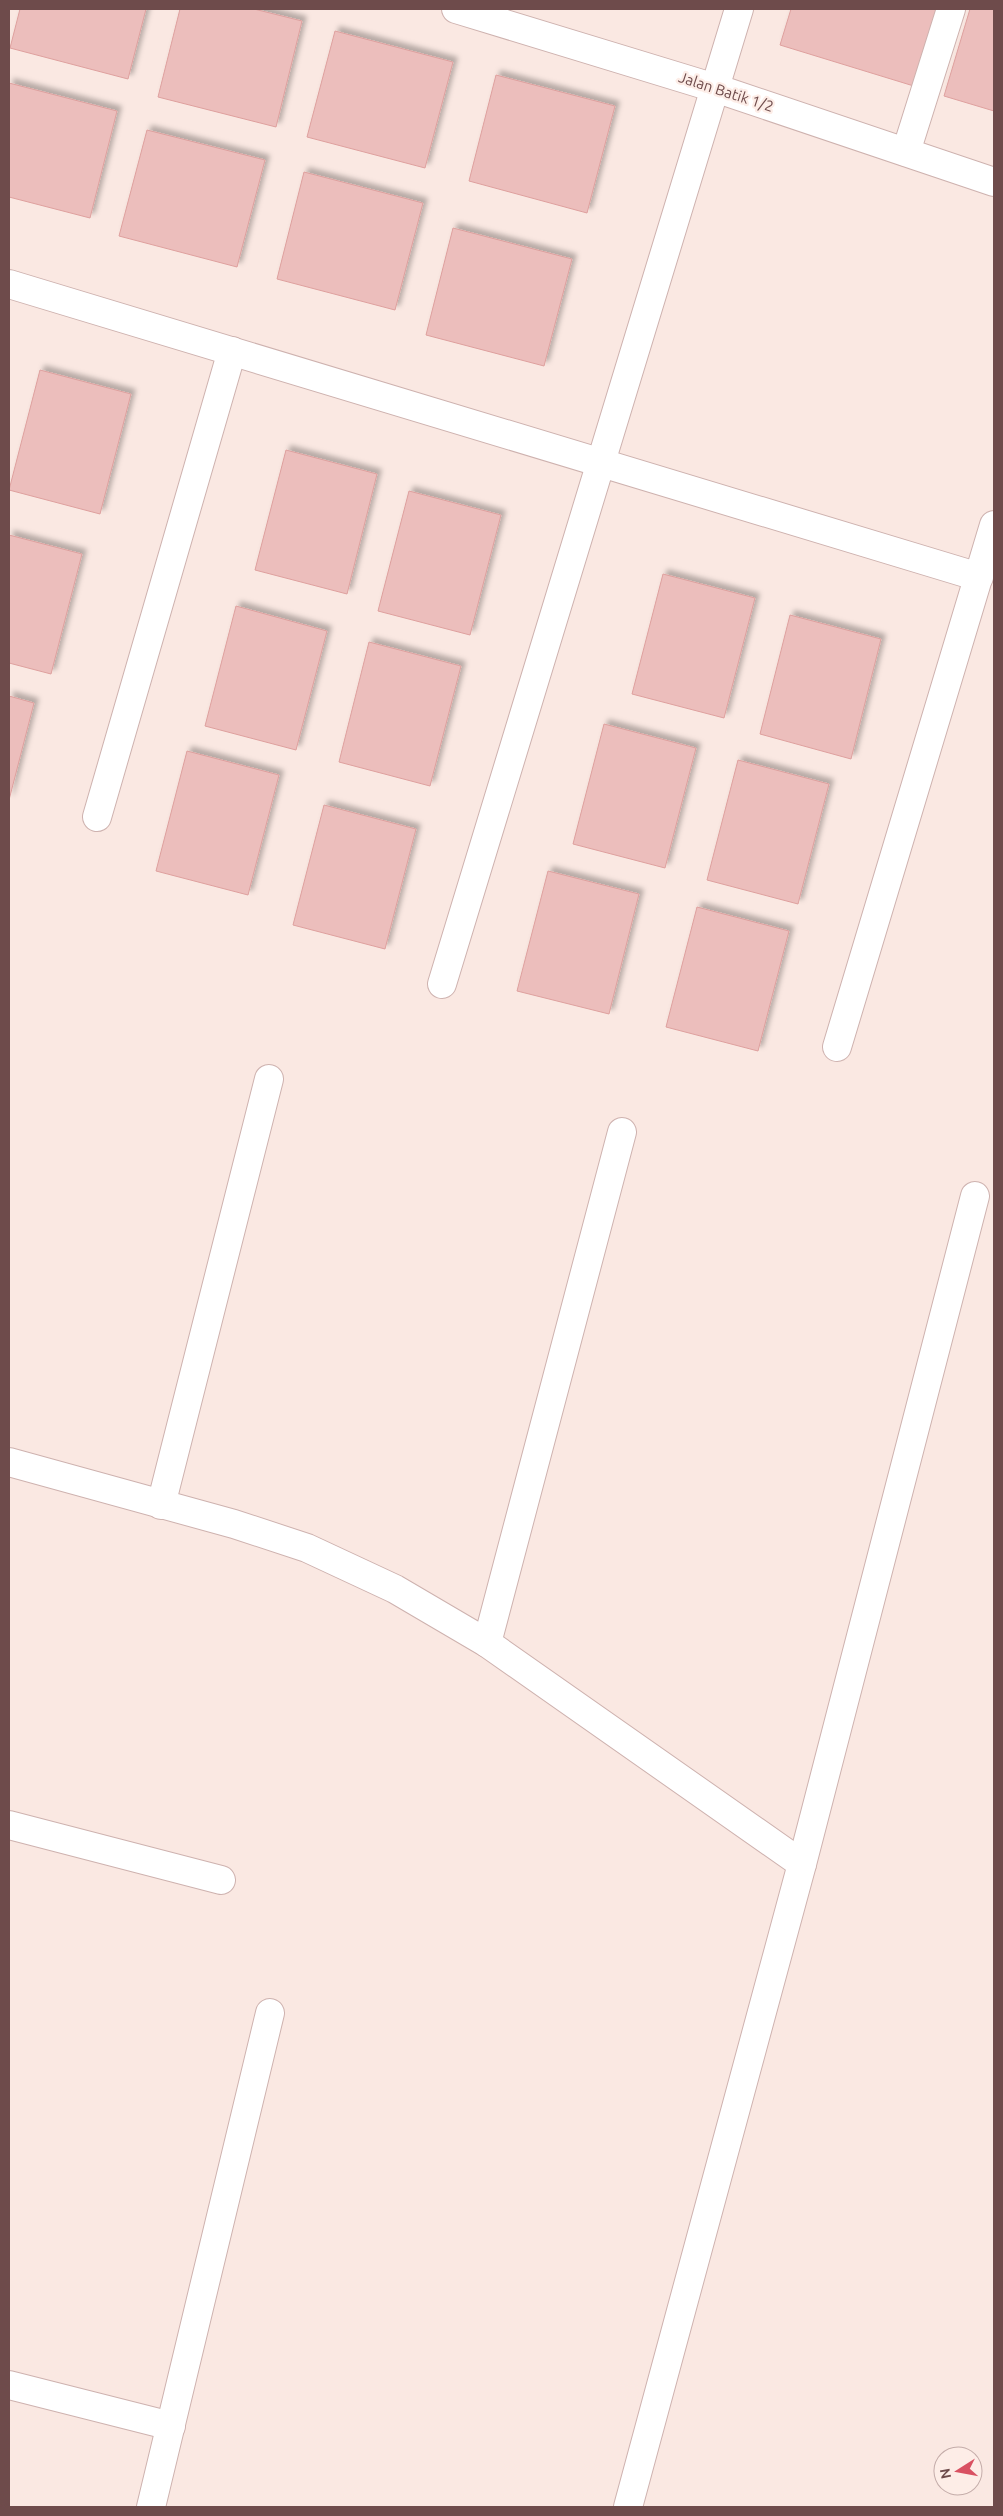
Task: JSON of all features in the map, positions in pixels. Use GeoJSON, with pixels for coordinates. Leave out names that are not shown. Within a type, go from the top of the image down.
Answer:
{"type":"FeatureCollection","features":[{"type":"Feature","properties":{"kind":"street","name":"Jalan Batik 1/2"},"geometry":{"type":"LineString","coordinates":[[456,9],[714,88],[994,182]]}},
{"type":"Feature","properties":{"kind":"street"},"geometry":{"type":"LineString","coordinates":[[442,984],[739,9]]}},
{"type":"Feature","properties":{"kind":"street"},"geometry":{"type":"LineString","coordinates":[[906,152],[951,9]]}},
{"type":"Feature","properties":{"kind":"street"},"geometry":{"type":"LineString","coordinates":[[9,284],[979,577]]}},
{"type":"Feature","properties":{"kind":"street"},"geometry":{"type":"LineString","coordinates":[[97,817],[232,351]]}},
{"type":"Feature","properties":{"kind":"street"},"geometry":{"type":"LineString","coordinates":[[837,1047],[994,525]]}},
{"type":"Feature","properties":{"kind":"street"},"geometry":{"type":"LineString","coordinates":[[161,1505],[269,1079]]}},
{"type":"Feature","properties":{"kind":"street"},"geometry":{"type":"LineString","coordinates":[[488,1643],[622,1132]]}},
{"type":"Feature","properties":{"kind":"street"},"geometry":{"type":"LineString","coordinates":[[628,2507],[802,1864],[975,1196]]}},
{"type":"Feature","properties":{"kind":"street"},"geometry":{"type":"LineString","coordinates":[[9,1462],[234,1524],[307,1548],[395,1589],[488,1643],[802,1864]]}},
{"type":"Feature","properties":{"kind":"street"},"geometry":{"type":"LineString","coordinates":[[9,1825],[222,1880]]}},
{"type":"Feature","properties":{"kind":"street"},"geometry":{"type":"LineString","coordinates":[[151,2507],[270,2014]]}},
{"type":"Feature","properties":{"kind":"street"},"geometry":{"type":"LineString","coordinates":[[9,2385],[171,2426]]}},
{"type":"Feature","properties":{"kind":"building"},"geometry":{"type":"Polygon","coordinates":[[[20,9],[146,9],[128,79],[10,48],[20,9]]]}},
{"type":"Feature","properties":{"kind":"building"},"geometry":{"type":"Polygon","coordinates":[[[180,9],[254,9],[302,21],[276,127],[158,97],[180,9]]]}},
{"type":"Feature","properties":{"kind":"building"},"geometry":{"type":"Polygon","coordinates":[[[791,9],[940,9],[917,87],[780,45],[791,9]]]}},
{"type":"Feature","properties":{"kind":"building"},"geometry":{"type":"Polygon","coordinates":[[[970,9],[994,9],[994,111],[944,96],[970,9]]]}},
{"type":"Feature","properties":{"kind":"building"},"geometry":{"type":"Polygon","coordinates":[[[335,31],[453,62],[425,168],[307,137],[335,31]]]}},
{"type":"Feature","properties":{"kind":"building"},"geometry":{"type":"Polygon","coordinates":[[[496,75],[615,106],[587,213],[469,181],[496,75]]]}},
{"type":"Feature","properties":{"kind":"building"},"geometry":{"type":"Polygon","coordinates":[[[9,83],[117,111],[90,218],[9,197],[9,83]]]}},
{"type":"Feature","properties":{"kind":"building"},"geometry":{"type":"Polygon","coordinates":[[[147,130],[265,160],[237,267],[119,236],[147,130]]]}},
{"type":"Feature","properties":{"kind":"building"},"geometry":{"type":"Polygon","coordinates":[[[304,172],[423,203],[395,310],[277,279],[304,172]]]}},
{"type":"Feature","properties":{"kind":"building"},"geometry":{"type":"Polygon","coordinates":[[[453,228],[572,259],[544,366],[426,335],[453,228]]]}},
{"type":"Feature","properties":{"kind":"building"},"geometry":{"type":"Polygon","coordinates":[[[40,370],[131,394],[100,514],[9,490],[40,370]]]}},
{"type":"Feature","properties":{"kind":"building"},"geometry":{"type":"Polygon","coordinates":[[[286,450],[377,474],[347,594],[255,570],[286,450]]]}},
{"type":"Feature","properties":{"kind":"building"},"geometry":{"type":"Polygon","coordinates":[[[409,491],[501,515],[470,635],[378,611],[409,491]]]}},
{"type":"Feature","properties":{"kind":"building"},"geometry":{"type":"Polygon","coordinates":[[[9,535],[82,554],[51,674],[9,663],[9,535]]]}},
{"type":"Feature","properties":{"kind":"building"},"geometry":{"type":"Polygon","coordinates":[[[663,574],[755,598],[724,718],[632,694],[663,574]]]}},
{"type":"Feature","properties":{"kind":"building"},"geometry":{"type":"Polygon","coordinates":[[[236,606],[327,631],[296,750],[205,726],[236,606]]]}},
{"type":"Feature","properties":{"kind":"building"},"geometry":{"type":"Polygon","coordinates":[[[790,615],[881,639],[851,759],[760,734],[790,615]]]}},
{"type":"Feature","properties":{"kind":"building"},"geometry":{"type":"Polygon","coordinates":[[[369,642],[461,666],[430,786],[339,762],[369,642]]]}},
{"type":"Feature","properties":{"kind":"building"},"geometry":{"type":"Polygon","coordinates":[[[9,696],[34,703],[9,800],[9,696]]]}},
{"type":"Feature","properties":{"kind":"building"},"geometry":{"type":"Polygon","coordinates":[[[604,724],[696,748],[665,868],[573,844],[604,724]]]}},
{"type":"Feature","properties":{"kind":"building"},"geometry":{"type":"Polygon","coordinates":[[[187,751],[279,775],[248,895],[156,871],[187,751]]]}},
{"type":"Feature","properties":{"kind":"building"},"geometry":{"type":"Polygon","coordinates":[[[738,760],[829,784],[798,904],[707,880],[738,760]]]}},
{"type":"Feature","properties":{"kind":"building"},"geometry":{"type":"Polygon","coordinates":[[[324,805],[416,829],[385,949],[293,925],[324,805]]]}},
{"type":"Feature","properties":{"kind":"building"},"geometry":{"type":"Polygon","coordinates":[[[548,871],[639,894],[609,1014],[517,991],[548,871]]]}},
{"type":"Feature","properties":{"kind":"building"},"geometry":{"type":"Polygon","coordinates":[[[697,907],[789,931],[758,1051],[666,1027],[697,907]]]}}]}
